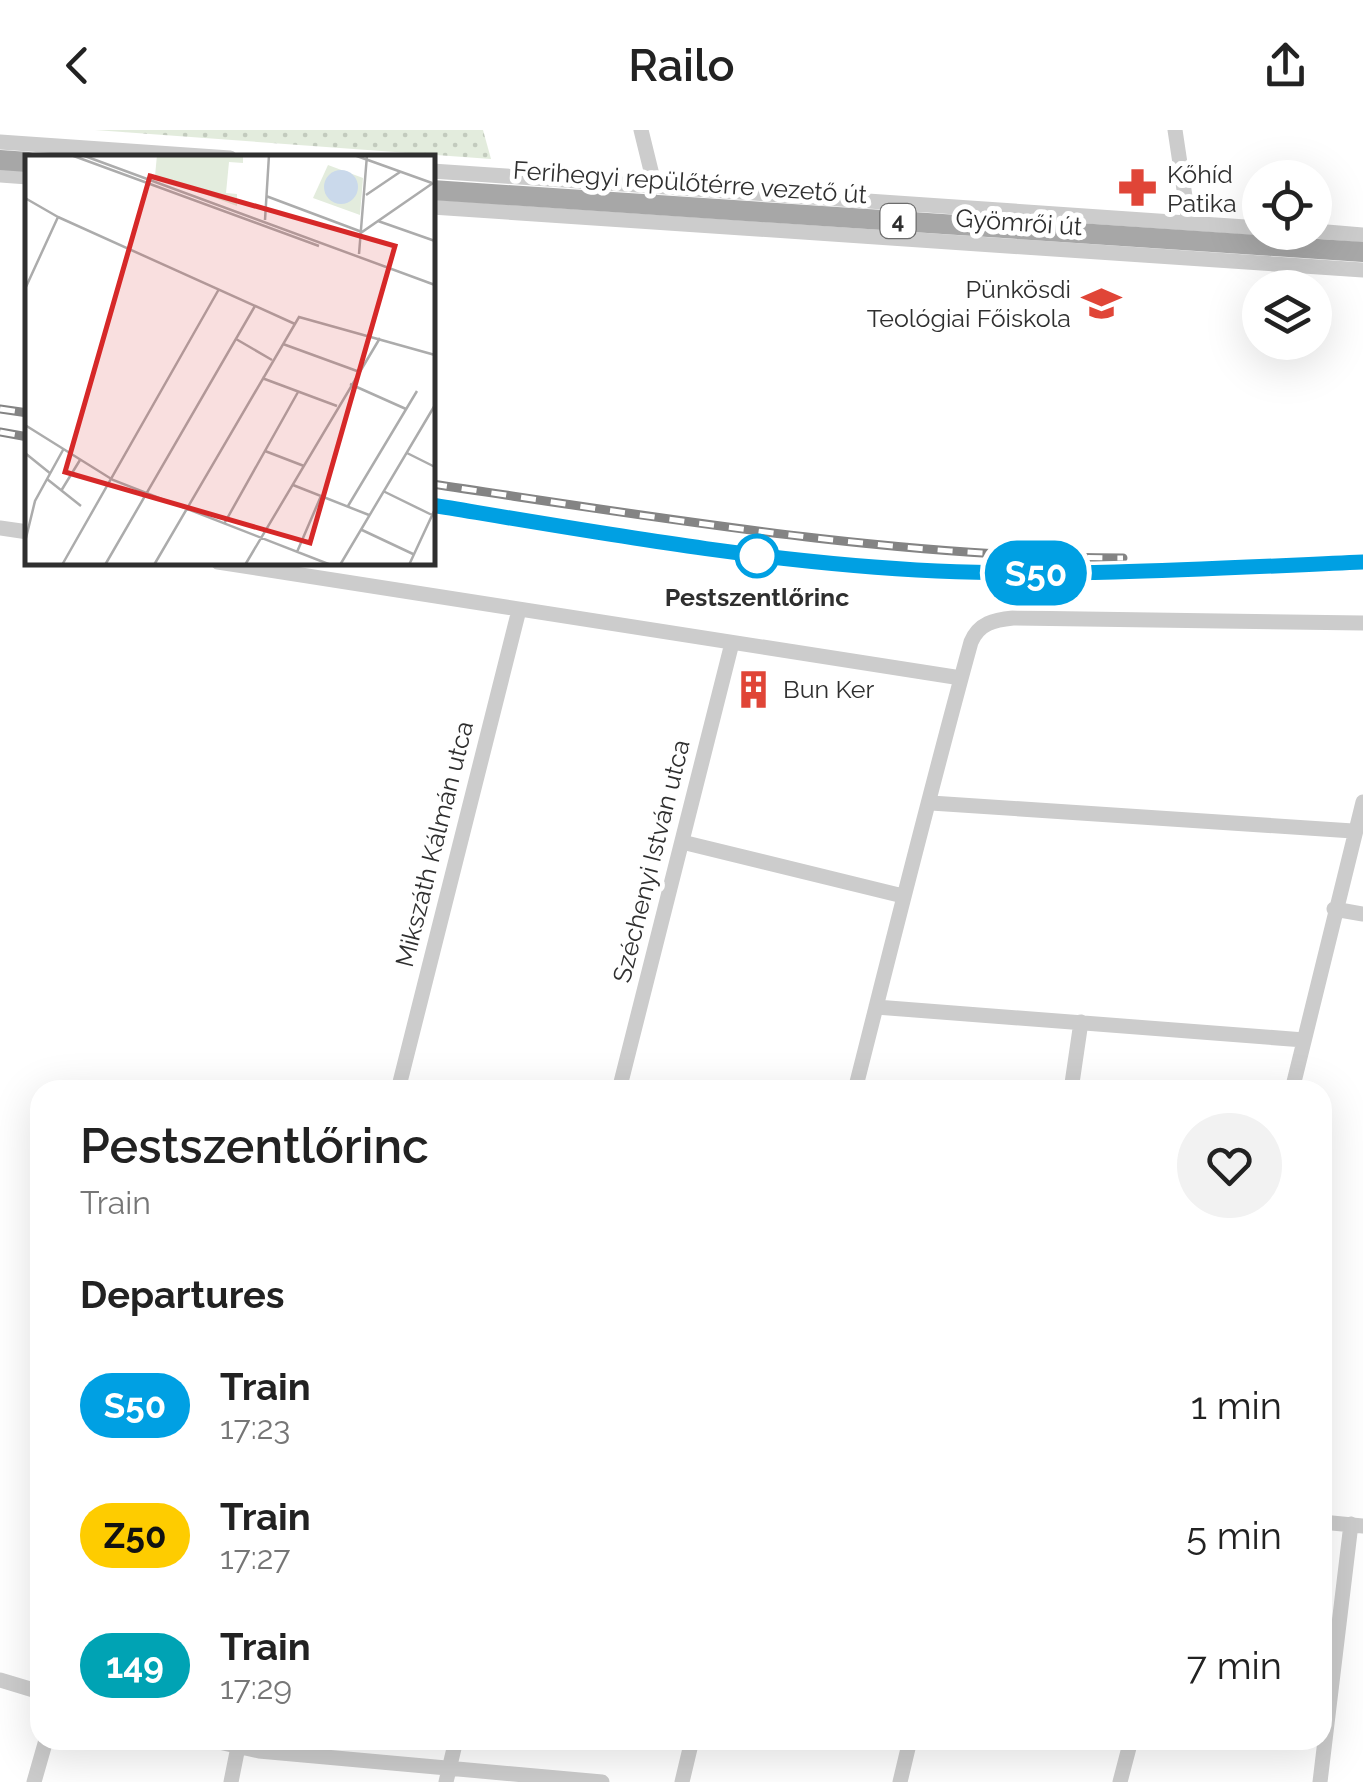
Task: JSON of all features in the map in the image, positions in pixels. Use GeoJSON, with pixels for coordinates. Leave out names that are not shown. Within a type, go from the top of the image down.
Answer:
{"type":"FeatureCollection","features":[{"type":"Feature","properties":{"kind":"main road"},"geometry":{"type":"LineString","coordinates":[[0,160],[25,162]]}},
{"type":"Feature","properties":{"kind":"main road","name":"Ferihegyi repülőtérre vezető út"},"geometry":{"type":"LineString","coordinates":[[435,190],[1363,252]]}},
{"type":"Feature","properties":{"kind":"street"},"geometry":{"type":"LineString","coordinates":[[642,130],[655,187]]}},
{"type":"Feature","properties":{"kind":"street"},"geometry":{"type":"LineString","coordinates":[[1176,130],[1189,223]]}},
{"type":"Feature","properties":{"kind":"street"},"geometry":{"type":"LineString","coordinates":[[10,138],[197,155]]}},
{"type":"Feature","properties":{"kind":"street","name":"Gyömrői út"},"geometry":{"type":"LineString","coordinates":[[435,171],[1242,227]]}},
{"type":"Feature","properties":{"kind":"street"},"geometry":{"type":"LineString","coordinates":[[0,176],[25,177]]}},
{"type":"Feature","properties":{"kind":"street","name":"Gyömrői út"},"geometry":{"type":"LineString","coordinates":[[435,207],[1363,270]]}},
{"type":"Feature","properties":{"kind":"street"},"geometry":{"type":"LineString","coordinates":[[1332,232],[1363,234]]}},
{"type":"Feature","properties":{"kind":"street"},"geometry":{"type":"LineString","coordinates":[[0,528],[25,532]]}},
{"type":"Feature","properties":{"kind":"street"},"geometry":{"type":"LineString","coordinates":[[237,565],[961,678]]}},
{"type":"Feature","properties":{"kind":"street","name":"Mikszáth Kálmán utca"},"geometry":{"type":"LineString","coordinates":[[401,1080],[519,610]]}},
{"type":"Feature","properties":{"kind":"street"},"geometry":{"type":"LineString","coordinates":[[858,1080],[973,636],[988,623],[1002,620],[1363,623]]}},
{"type":"Feature","properties":{"kind":"street","name":"Széchenyi István utca"},"geometry":{"type":"LineString","coordinates":[[622,1080],[732,644]]}},
{"type":"Feature","properties":{"kind":"street"},"geometry":{"type":"LineString","coordinates":[[930,802],[1354,831]]}},
{"type":"Feature","properties":{"kind":"street"},"geometry":{"type":"LineString","coordinates":[[1294,1080],[1363,802]]}},
{"type":"Feature","properties":{"kind":"street"},"geometry":{"type":"LineString","coordinates":[[682,842],[903,896]]}},
{"type":"Feature","properties":{"kind":"street"},"geometry":{"type":"LineString","coordinates":[[1334,910],[1363,914]]}},
{"type":"Feature","properties":{"kind":"street"},"geometry":{"type":"LineString","coordinates":[[876,1006],[1304,1040]]}},
{"type":"Feature","properties":{"kind":"street"},"geometry":{"type":"LineString","coordinates":[[1072,1080],[1081,1022]]}},
{"type":"Feature","properties":{"kind":"street"},"geometry":{"type":"LineString","coordinates":[[1332,1523],[1357,1525],[1332,1699]]}},
{"type":"Feature","properties":{"kind":"street"},"geometry":{"type":"LineString","coordinates":[[0,1680],[30,1689]]}},
{"type":"Feature","properties":{"kind":"street"},"geometry":{"type":"LineString","coordinates":[[34,1782],[43,1750]]}},
{"type":"Feature","properties":{"kind":"street"},"geometry":{"type":"LineString","coordinates":[[231,1782],[238,1750]]}},
{"type":"Feature","properties":{"kind":"street"},"geometry":{"type":"LineString","coordinates":[[278,1750],[448,1776],[602,1782]]}},
{"type":"Feature","properties":{"kind":"street"},"geometry":{"type":"LineString","coordinates":[[448,1776],[454,1750]]}},
{"type":"Feature","properties":{"kind":"street"},"geometry":{"type":"LineString","coordinates":[[682,1782],[690,1750]]}},
{"type":"Feature","properties":{"kind":"street"},"geometry":{"type":"LineString","coordinates":[[900,1782],[908,1750]]}},
{"type":"Feature","properties":{"kind":"street"},"geometry":{"type":"LineString","coordinates":[[1120,1782],[1128,1750]]}},
{"type":"Feature","properties":{"kind":"street"},"geometry":{"type":"LineString","coordinates":[[1320,1782],[1325,1750]]}},
{"type":"Feature","properties":{"kind":"green space"},"geometry":{"type":"Polygon","coordinates":[[[95,130],[483,130],[491,159],[95,130]]]}},
{"type":"Feature","properties":{"kind":"railway"},"geometry":{"type":"LineString","coordinates":[[0,409],[25,413]]}},
{"type":"Feature","properties":{"kind":"railway"},"geometry":{"type":"LineString","coordinates":[[0,432],[25,436]]}},
{"type":"Feature","properties":{"kind":"railway"},"geometry":{"type":"LineString","coordinates":[[435,484],[863,543],[949,551],[1123,558]]}},
{"type":"Feature","properties":{"kind":"railway"},"geometry":{"type":"LineString","coordinates":[[435,505],[723,552],[899,569],[1073,573],[1363,562]]}},
{"type":"Feature","properties":{"kind":"train","name":"S50"},"geometry":{"type":"LineString","coordinates":[[435,505],[693,547],[896,569],[1063,573],[1363,562]]}},
{"type":"Feature","properties":{"kind":"place","name":"Kőhíd Patika"},"geometry":{"type":"Point","coordinates":[1137,188]}},
{"type":"Feature","properties":{"kind":"place","name":"Pünkösdi Teológiai Főiskola"},"geometry":{"type":"Point","coordinates":[1101,303]}},
{"type":"Feature","properties":{"kind":"place","name":"Pestszentlőrinc"},"geometry":{"type":"Point","coordinates":[757,556]}},
{"type":"Feature","properties":{"kind":"place","name":"Bun Ker"},"geometry":{"type":"Point","coordinates":[753,689]}}]}
